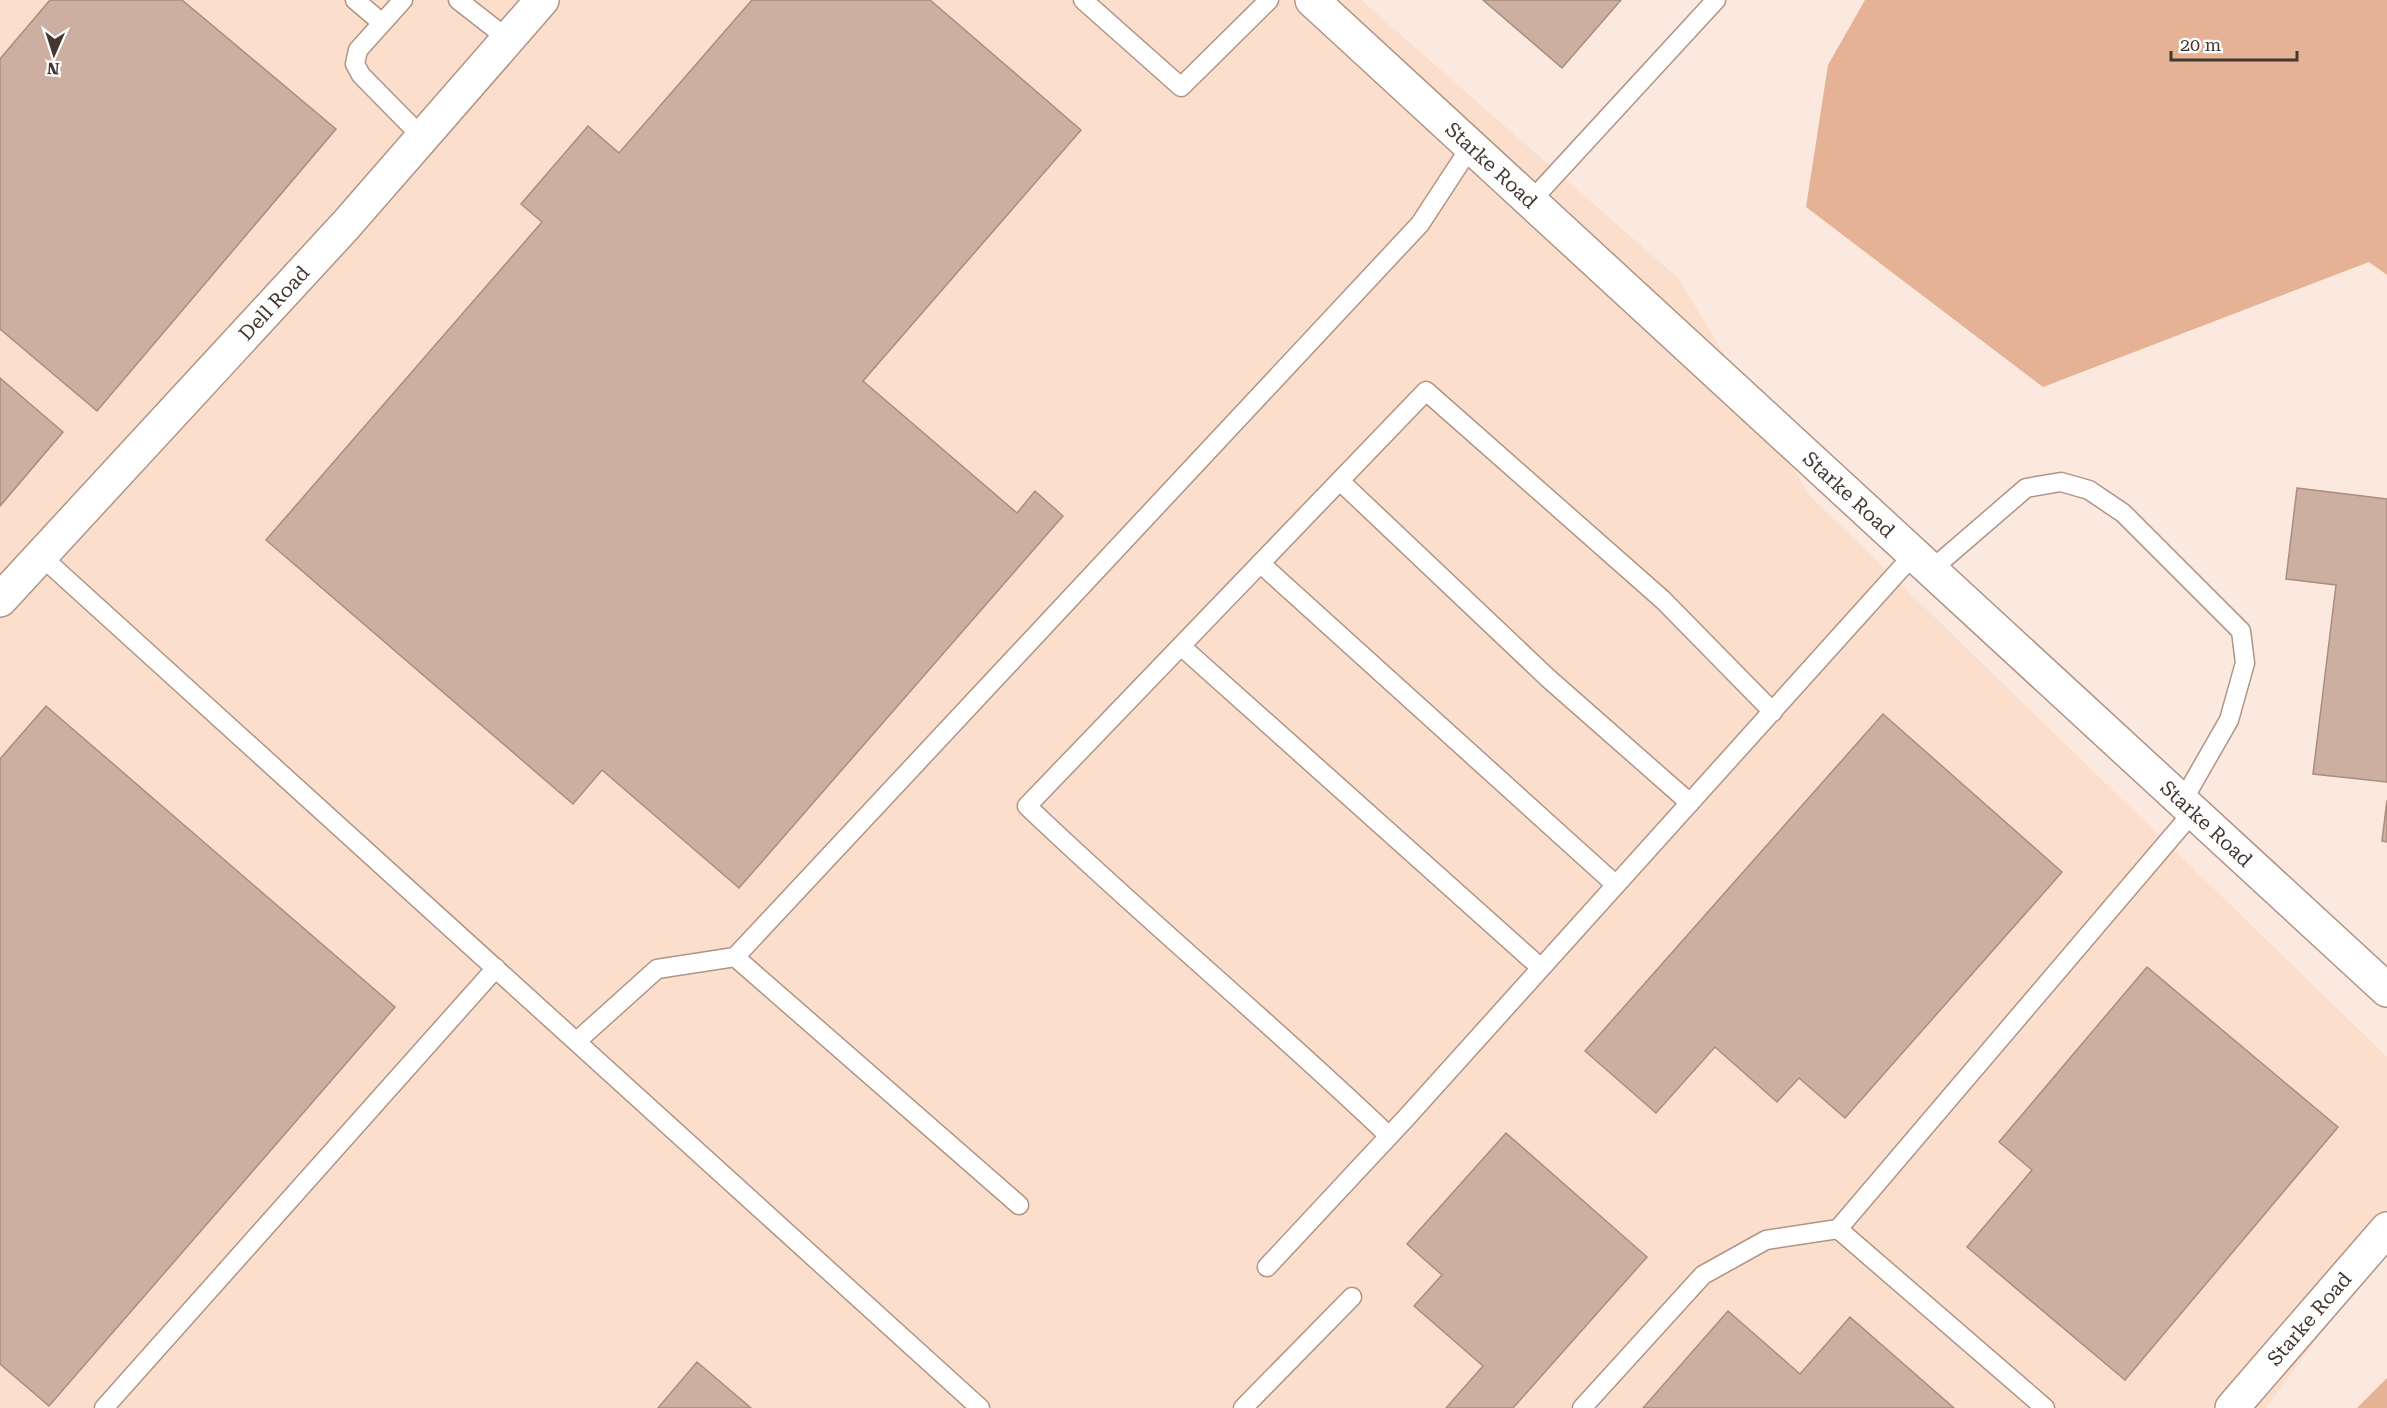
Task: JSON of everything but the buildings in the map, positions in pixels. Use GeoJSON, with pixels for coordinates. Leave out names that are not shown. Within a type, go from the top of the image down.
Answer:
{"type":"FeatureCollection","features":[{"type":"Feature","properties":{"kind":"street","name":"Dell Road"},"geometry":{"type":"LineString","coordinates":[[0,600],[346,225],[542,0]]}},
{"type":"Feature","properties":{"kind":"street","name":"Starke Road"},"geometry":{"type":"LineString","coordinates":[[1312,0],[2387,990]]}},
{"type":"Feature","properties":{"kind":"street","name":"Starke Road"},"geometry":{"type":"LineString","coordinates":[[2232,1408],[2387,1229]]}},
{"type":"Feature","properties":{"kind":"lane"},"geometry":{"type":"LineString","coordinates":[[355,0],[382,23]]}},
{"type":"Feature","properties":{"kind":"lane"},"geometry":{"type":"LineString","coordinates":[[404,0],[358,50],[355,64],[361,75],[422,136]]}},
{"type":"Feature","properties":{"kind":"lane"},"geometry":{"type":"LineString","coordinates":[[458,0],[508,39]]}},
{"type":"Feature","properties":{"kind":"lane"},"geometry":{"type":"LineString","coordinates":[[1083,0],[1181,87],[1269,0]]}},
{"type":"Feature","properties":{"kind":"lane"},"geometry":{"type":"LineString","coordinates":[[1531,201],[1716,0]]}},
{"type":"Feature","properties":{"kind":"lane"},"geometry":{"type":"LineString","coordinates":[[577,1041],[657,969],[735,957],[1420,224],[1471,146]]}},
{"type":"Feature","properties":{"kind":"lane"},"geometry":{"type":"LineString","coordinates":[[1389,1136],[1320,1070],[1094,871],[1027,807],[1426,390],[1663,600],[1773,712]]}},
{"type":"Feature","properties":{"kind":"lane"},"geometry":{"type":"LineString","coordinates":[[1340,482],[1549,679],[1690,803]]}},
{"type":"Feature","properties":{"kind":"lane"},"geometry":{"type":"LineString","coordinates":[[1267,1267],[1389,1136],[1773,712],[1923,562],[2026,488],[2061,482],[2089,490],[2123,513],[2241,631],[2245,663],[2229,720],[2188,807],[1838,1229],[1766,1240],[1703,1275],[1582,1408]]}},
{"type":"Feature","properties":{"kind":"lane"},"geometry":{"type":"LineString","coordinates":[[41,556],[980,1408]]}},
{"type":"Feature","properties":{"kind":"lane"},"geometry":{"type":"LineString","coordinates":[[1261,564],[1616,885]]}},
{"type":"Feature","properties":{"kind":"lane"},"geometry":{"type":"LineString","coordinates":[[1182,647],[1541,968]]}},
{"type":"Feature","properties":{"kind":"lane"},"geometry":{"type":"LineString","coordinates":[[735,957],[1019,1205]]}},
{"type":"Feature","properties":{"kind":"lane"},"geometry":{"type":"LineString","coordinates":[[104,1408],[496,968]]}},
{"type":"Feature","properties":{"kind":"lane"},"geometry":{"type":"LineString","coordinates":[[1838,1229],[2045,1408]]}},
{"type":"Feature","properties":{"kind":"lane"},"geometry":{"type":"LineString","coordinates":[[1243,1408],[1352,1297]]}},
{"type":"Feature","properties":{"kind":"shaded area"},"geometry":{"type":"Polygon","coordinates":[[[0,0],[1361,0],[1678,278],[1810,496],[2387,1057],[2387,1243],[2266,1408],[0,1408],[0,0]]]}},
{"type":"Feature","properties":{"kind":"shaded area"},"geometry":{"type":"Polygon","coordinates":[[[1865,0],[2387,0],[2387,275],[2369,262],[2043,387],[1806,207],[1828,65],[1865,0]]]}},
{"type":"Feature","properties":{"kind":"shaded area"},"geometry":{"type":"Polygon","coordinates":[[[2387,1378],[2387,1408],[2357,1408],[2387,1378]]]}}]}
